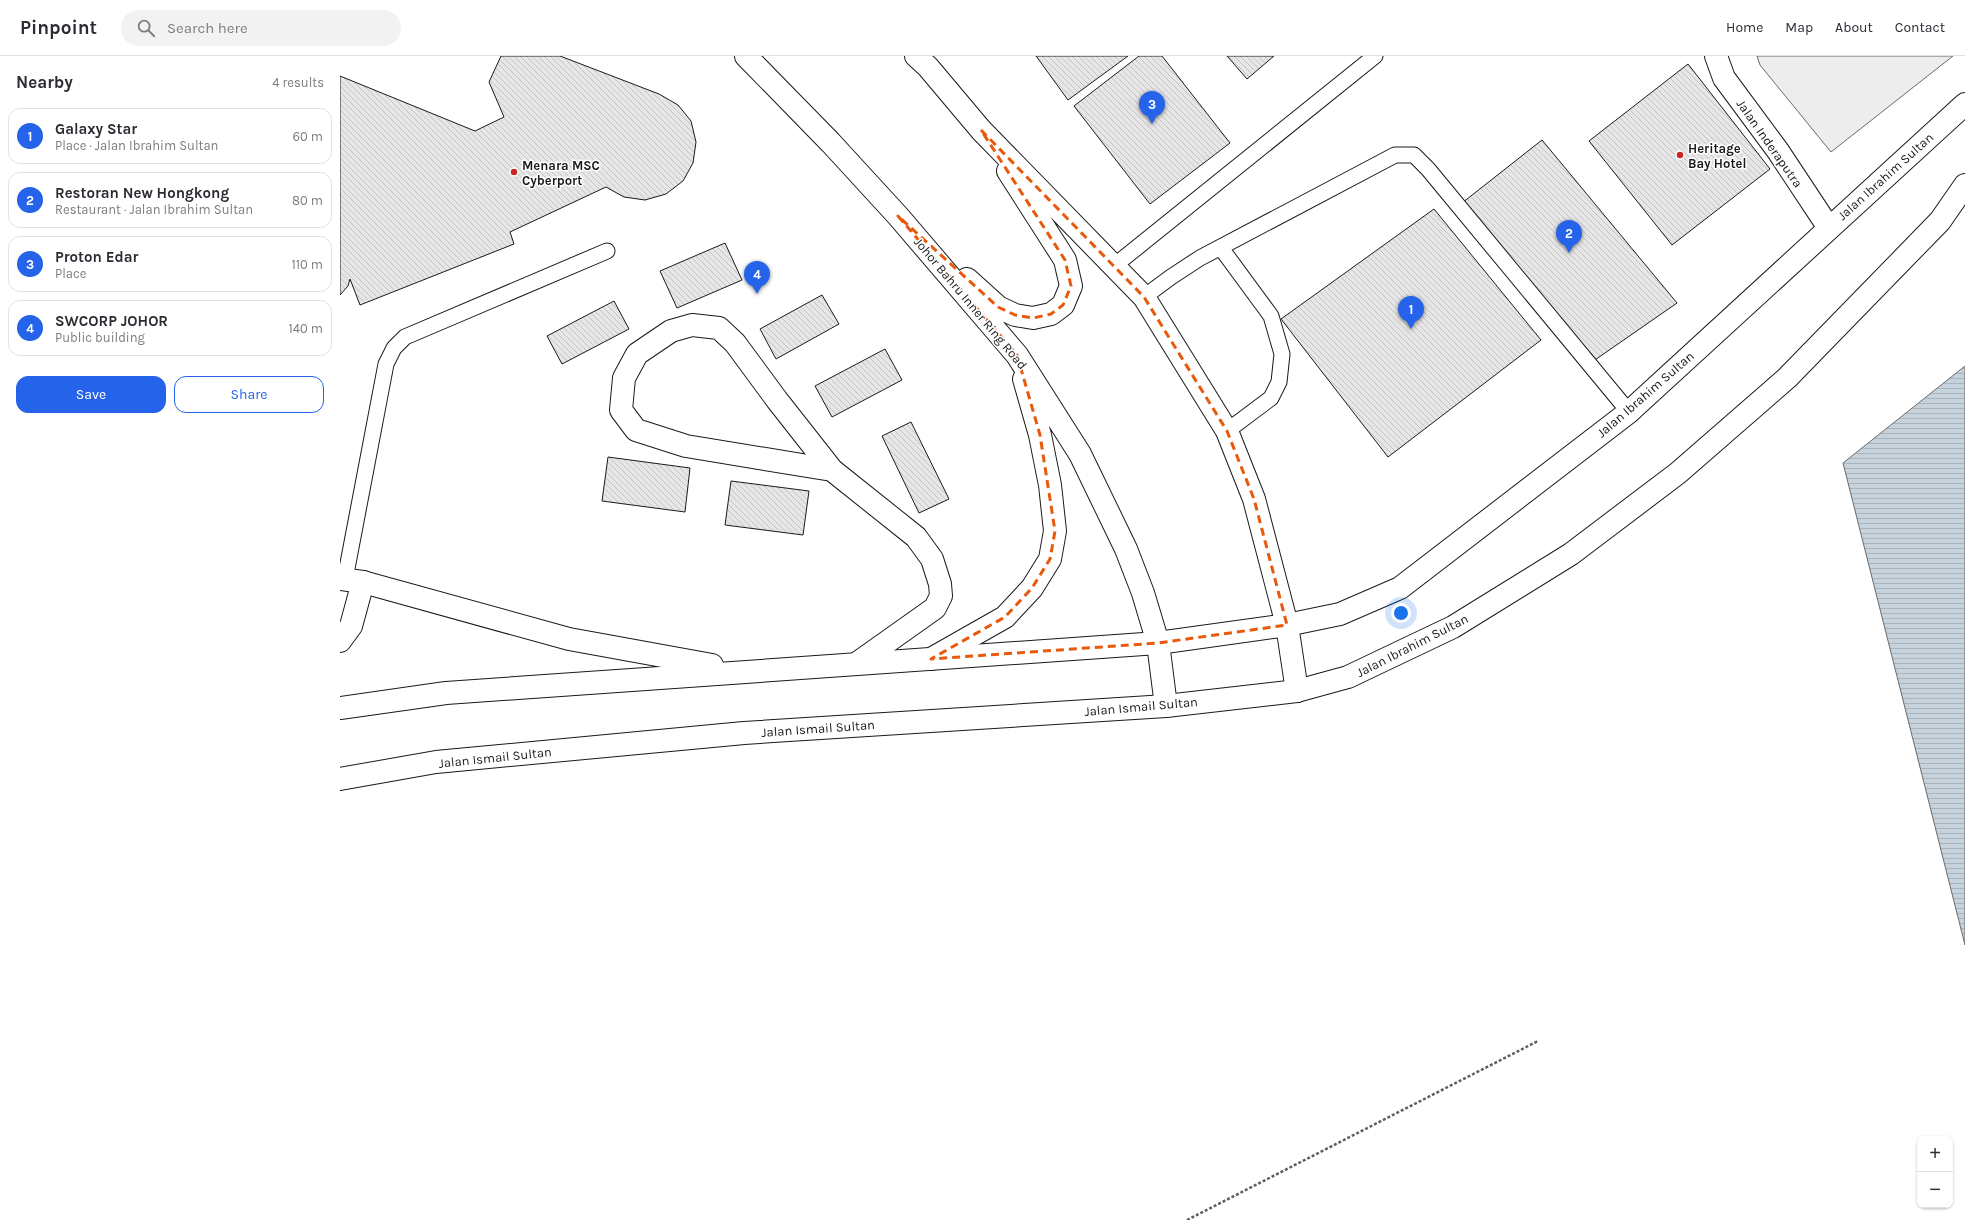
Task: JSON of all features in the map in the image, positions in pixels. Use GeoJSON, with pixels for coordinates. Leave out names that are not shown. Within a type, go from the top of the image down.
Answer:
{"type":"FeatureCollection","features":[{"type":"Feature","properties":{"kind":"main road","name":"Johor Bahru Inner Ring Road"},"geometry":{"type":"LineString","coordinates":[[746,56],[831,143],[898,216],[1017,355],[1080,454],[1126,549],[1143,593],[1158,643],[1166,706]]}},
{"type":"Feature","properties":{"kind":"main road"},"geometry":{"type":"LineString","coordinates":[[916,56],[928,67],[981,130],[1144,297],[1227,431],[1254,499],[1287,625],[1297,691]]}},
{"type":"Feature","properties":{"kind":"main road","name":"Jalan Inderaputra"},"geometry":{"type":"LineString","coordinates":[[1716,56],[1724,78],[1778,151],[1829,228]]}},
{"type":"Feature","properties":{"kind":"main road","name":"Jalan Ibrahim Sultan"},"geometry":{"type":"LineString","coordinates":[[1287,625],[1340,614],[1400,588],[1629,412],[1965,104]]}},
{"type":"Feature","properties":{"kind":"main road"},"geometry":{"type":"LineString","coordinates":[[898,216],[998,306],[1015,315],[1033,318],[1051,314],[1063,305],[1071,286],[1065,260],[981,130]]}},
{"type":"Feature","properties":{"kind":"main road","name":"Jalan Ibrahim Sultan"},"geometry":{"type":"LineString","coordinates":[[1297,691],[1348,677],[1453,627],[1570,554],[1678,473],[1788,378],[1940,221],[1965,185]]}},
{"type":"Feature","properties":{"kind":"main road"},"geometry":{"type":"LineString","coordinates":[[832,470],[686,446],[636,430],[621,410],[624,378],[637,354],[671,331],[692,325],[719,328],[735,343],[777,400],[832,470],[916,537],[932,559],[940,584],[941,596],[935,608],[856,664]]}},
{"type":"Feature","properties":{"kind":"main road"},"geometry":{"type":"LineString","coordinates":[[931,659],[1005,617],[1032,588],[1050,559],[1055,531],[1050,485],[1040,434],[1017,355]]}},
{"type":"Feature","properties":{"kind":"main road"},"geometry":{"type":"LineString","coordinates":[[340,641],[350,626],[349,580],[569,639],[742,671]]}},
{"type":"Feature","properties":{"kind":"main road"},"geometry":{"type":"LineString","coordinates":[[340,708],[446,693],[742,671],[1158,643],[1287,625]]}},
{"type":"Feature","properties":{"kind":"main road","name":"Jalan Ismail Sultan"},"geometry":{"type":"LineString","coordinates":[[340,780],[436,762],[744,733],[1166,706],[1297,691]]}},
{"type":"Feature","properties":{"kind":"lane"},"geometry":{"type":"LineString","coordinates":[[1114,266],[1375,56]]}},
{"type":"Feature","properties":{"kind":"lane"},"geometry":{"type":"LineString","coordinates":[[1144,297],[1200,258],[1395,155],[1414,155],[1433,175],[1629,412]]}},
{"type":"Feature","properties":{"kind":"lane"},"geometry":{"type":"LineString","coordinates":[[1221,248],[1271,316],[1282,354],[1280,382],[1271,398],[1227,431]]}},
{"type":"Feature","properties":{"kind":"lane"},"geometry":{"type":"LineString","coordinates":[[349,580],[386,364],[394,348],[405,337],[607,251]]}},
{"type":"Feature","properties":{"kind":"path"},"geometry":{"type":"LineString","coordinates":[[1187,1220],[1538,1041]]}},
{"type":"Feature","properties":{"kind":"highlighted area"},"geometry":{"type":"Polygon","coordinates":[[[981,130],[1144,297],[1227,431],[1254,499],[1287,625],[1158,643],[931,659],[1005,617],[1032,588],[1050,559],[1055,531],[1040,435],[1017,355],[898,216],[998,307],[1015,315],[1033,318],[1051,314],[1063,305],[1071,286],[1065,260],[981,130]]]}},
{"type":"Feature","properties":{"kind":"shaded area"},"geometry":{"type":"Polygon","coordinates":[[[1757,56],[1953,56],[1831,152],[1760,65],[1757,56]]]}},
{"type":"Feature","properties":{"kind":"shaded area"},"geometry":{"type":"Polygon","coordinates":[[[1965,366],[1965,945],[1843,463],[1965,366]]]}},
{"type":"Feature","properties":{"kind":"building","name":"Menara MSC Cyberport"},"geometry":{"type":"Polygon","coordinates":[[[501,56],[560,56],[659,94],[678,105],[691,121],[696,142],[693,163],[683,181],[666,194],[645,200],[624,197],[606,187],[510,232],[514,244],[360,305],[350,279],[348,286],[340,295],[340,76],[475,131],[504,117],[489,82],[501,56]]]}},
{"type":"Feature","properties":{"kind":"building"},"geometry":{"type":"Polygon","coordinates":[[[1036,56],[1128,56],[1068,100],[1036,56]]]}},
{"type":"Feature","properties":{"kind":"building"},"geometry":{"type":"Polygon","coordinates":[[[1139,56],[1162,56],[1230,143],[1150,204],[1074,106],[1139,56]]]}},
{"type":"Feature","properties":{"kind":"building"},"geometry":{"type":"Polygon","coordinates":[[[1227,56],[1274,56],[1247,79],[1227,56]]]}},
{"type":"Feature","properties":{"kind":"building","name":"Heritage Bay Hotel"},"geometry":{"type":"Polygon","coordinates":[[[1688,64],[1770,169],[1672,245],[1589,141],[1688,64]]]}},
{"type":"Feature","properties":{"kind":"building"},"geometry":{"type":"Polygon","coordinates":[[[1542,140],[1677,303],[1592,362],[1462,203],[1542,140]]]}},
{"type":"Feature","properties":{"kind":"building"},"geometry":{"type":"Polygon","coordinates":[[[1434,209],[1541,340],[1388,457],[1281,319],[1434,209]]]}},
{"type":"Feature","properties":{"kind":"building"},"geometry":{"type":"Polygon","coordinates":[[[725,243],[742,280],[677,308],[660,271],[725,243]]]}},
{"type":"Feature","properties":{"kind":"building"},"geometry":{"type":"Polygon","coordinates":[[[822,295],[839,324],[776,359],[760,329],[822,295]]]}},
{"type":"Feature","properties":{"kind":"building"},"geometry":{"type":"Polygon","coordinates":[[[614,301],[629,329],[562,364],[547,336],[614,301]]]}},
{"type":"Feature","properties":{"kind":"building"},"geometry":{"type":"Polygon","coordinates":[[[885,349],[902,380],[832,417],[815,386],[885,349]]]}},
{"type":"Feature","properties":{"kind":"building"},"geometry":{"type":"Polygon","coordinates":[[[911,422],[949,499],[919,513],[882,436],[911,422]]]}},
{"type":"Feature","properties":{"kind":"building"},"geometry":{"type":"Polygon","coordinates":[[[608,457],[690,468],[685,512],[602,501],[608,457]]]}},
{"type":"Feature","properties":{"kind":"building"},"geometry":{"type":"Polygon","coordinates":[[[731,481],[809,491],[803,535],[725,525],[731,481]]]}},
{"type":"Feature","properties":{"kind":"place","name":"Proton Edar"},"geometry":{"type":"Point","coordinates":[1152,124]}},
{"type":"Feature","properties":{"kind":"place","name":"Heritage Bay Hotel"},"geometry":{"type":"Point","coordinates":[1680,155]}},
{"type":"Feature","properties":{"kind":"place","name":"Menara MSC Cyberport"},"geometry":{"type":"Point","coordinates":[514,172]}},
{"type":"Feature","properties":{"kind":"place","name":"Restoran New Hongkong"},"geometry":{"type":"Point","coordinates":[1569,253]}},
{"type":"Feature","properties":{"kind":"place","name":"SWCORP JOHOR"},"geometry":{"type":"Point","coordinates":[757,294]}},
{"type":"Feature","properties":{"kind":"place","name":"Galaxy Star"},"geometry":{"type":"Point","coordinates":[1411,329]}}]}
